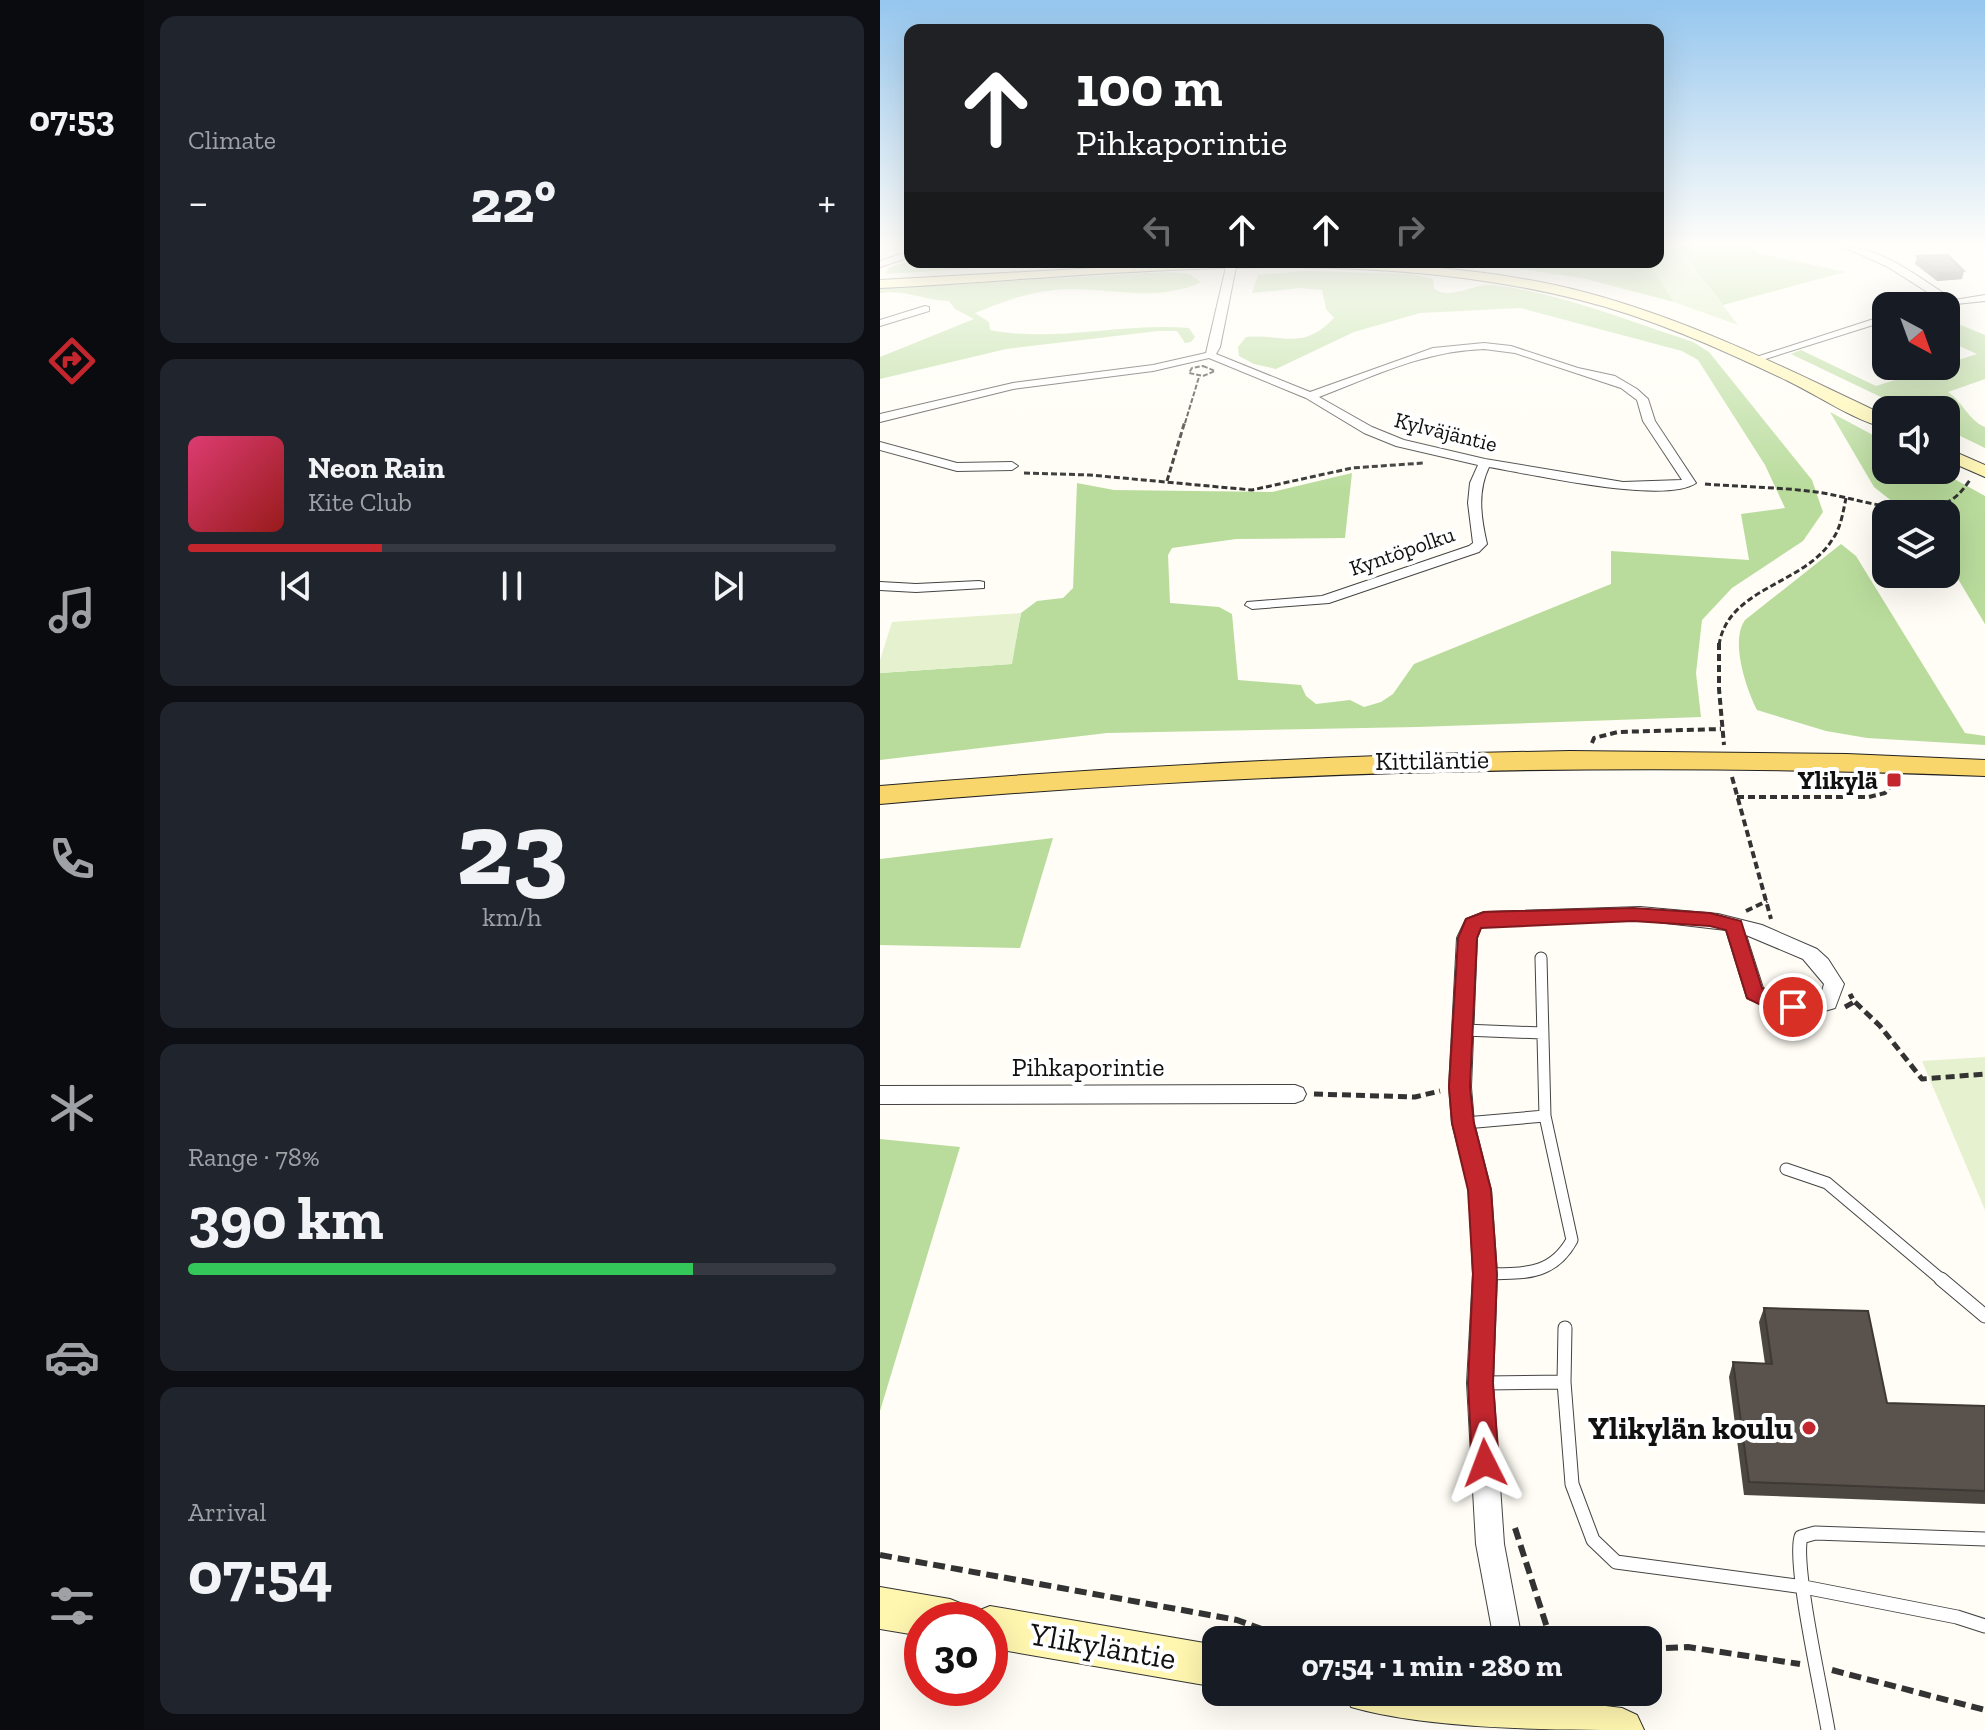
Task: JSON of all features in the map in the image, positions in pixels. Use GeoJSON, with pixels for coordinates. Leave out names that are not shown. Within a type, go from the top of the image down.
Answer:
{"type":"FeatureCollection","features":[{"type":"Feature","properties":{"kind":"main road","name":"Kittiläntie"},"geometry":{"type":"LineString","coordinates":[[880,795],[1175,770],[1446,759],[1789,760],[1985,768]]}},
{"type":"Feature","properties":{"kind":"street"},"geometry":{"type":"LineString","coordinates":[[880,418],[1013,386],[1153,368],[1210,355],[1219,328]]}},
{"type":"Feature","properties":{"kind":"street"},"geometry":{"type":"LineString","coordinates":[[1677,328],[1755,359],[1872,416]]}},
{"type":"Feature","properties":{"kind":"street"},"geometry":{"type":"LineString","coordinates":[[1755,359],[1855,328]]}},
{"type":"Feature","properties":{"kind":"street"},"geometry":{"type":"LineString","coordinates":[[1310,396],[1399,359],[1431,350],[1470,345],[1512,349],[1575,371],[1622,380],[1642,399],[1644,417],[1683,466],[1690,483]]}},
{"type":"Feature","properties":{"kind":"street","name":"Kylväjäntie"},"geometry":{"type":"LineString","coordinates":[[1210,355],[1310,396],[1368,430],[1400,443],[1451,457],[1623,486],[1690,483]]}},
{"type":"Feature","properties":{"kind":"street"},"geometry":{"type":"LineString","coordinates":[[880,446],[957,467],[1012,466]]}},
{"type":"Feature","properties":{"kind":"street"},"geometry":{"type":"LineString","coordinates":[[1960,460],[1983,472]]}},
{"type":"Feature","properties":{"kind":"street","name":"Kyntöpolku"},"geometry":{"type":"LineString","coordinates":[[1252,605],[1324,600],[1474,549],[1480,544],[1472,504],[1476,478],[1485,463]]}},
{"type":"Feature","properties":{"kind":"street"},"geometry":{"type":"LineString","coordinates":[[880,586],[979,585]]}},
{"type":"Feature","properties":{"kind":"street"},"geometry":{"type":"LineString","coordinates":[[1505,1626],[1490,1544],[1480,1383],[1485,1274],[1480,1190],[1463,1123],[1460,1087],[1467,938],[1473,924],[1484,919],[1633,914],[1710,920],[1731,925],[1775,937],[1815,957],[1834,984],[1828,1003],[1810,1009],[1775,1004],[1754,993],[1731,925]]}},
{"type":"Feature","properties":{"kind":"street","name":"Pihkaporintie"},"geometry":{"type":"LineString","coordinates":[[880,1095],[1295,1094]]}},
{"type":"Feature","properties":{"kind":"street"},"geometry":{"type":"LineString","coordinates":[[880,1608],[904,1612]]}},
{"type":"Feature","properties":{"kind":"street","name":"Ylikyläntie"},"geometry":{"type":"LineString","coordinates":[[1008,1630],[1202,1664]]}},
{"type":"Feature","properties":{"kind":"street"},"geometry":{"type":"LineString","coordinates":[[1519,1706],[1622,1730]]}},
{"type":"Feature","properties":{"kind":"lane"},"geometry":{"type":"LineString","coordinates":[[1485,1274],[1532,1272],[1550,1267],[1565,1257],[1572,1240],[1545,1116],[1541,958]]}},
{"type":"Feature","properties":{"kind":"lane"},"geometry":{"type":"LineString","coordinates":[[1464,1030],[1542,1033]]}},
{"type":"Feature","properties":{"kind":"lane"},"geometry":{"type":"LineString","coordinates":[[1463,1123],[1545,1116]]}},
{"type":"Feature","properties":{"kind":"lane"},"geometry":{"type":"LineString","coordinates":[[1786,1169],[1827,1183],[1985,1316]]}},
{"type":"Feature","properties":{"kind":"lane"},"geometry":{"type":"LineString","coordinates":[[1565,1328],[1564,1382],[1572,1484],[1593,1540],[1616,1562],[1804,1587],[1957,1617],[1985,1626]]}},
{"type":"Feature","properties":{"kind":"lane"},"geometry":{"type":"LineString","coordinates":[[1480,1383],[1564,1382]]}},
{"type":"Feature","properties":{"kind":"lane"},"geometry":{"type":"LineString","coordinates":[[1828,1730],[1804,1587],[1799,1544],[1801,1537],[1815,1533],[1985,1539]]}},
{"type":"Feature","properties":{"kind":"path"},"geometry":{"type":"LineString","coordinates":[[1166,482],[1199,377]]}},
{"type":"Feature","properties":{"kind":"path"},"geometry":{"type":"LineString","coordinates":[[1012,466],[1028,475],[1090,475],[1252,490],[1352,468],[1449,462],[1451,457]]}},
{"type":"Feature","properties":{"kind":"path"},"geometry":{"type":"LineString","coordinates":[[1690,483],[1819,492],[1897,507],[1949,503],[1966,490],[1973,476],[1983,472]]}},
{"type":"Feature","properties":{"kind":"path"},"geometry":{"type":"LineString","coordinates":[[1724,748],[1719,649],[1726,622],[1755,597],[1829,545],[1839,527],[1846,498]]}},
{"type":"Feature","properties":{"kind":"path"},"geometry":{"type":"LineString","coordinates":[[1591,746],[1594,738],[1618,732],[1721,729]]}},
{"type":"Feature","properties":{"kind":"path"},"geometry":{"type":"LineString","coordinates":[[1729,770],[1775,937]]}},
{"type":"Feature","properties":{"kind":"path"},"geometry":{"type":"LineString","coordinates":[[1737,797],[1869,797],[1885,793],[1894,780]]}},
{"type":"Feature","properties":{"kind":"path"},"geometry":{"type":"LineString","coordinates":[[1731,925],[1737,915],[1767,901]]}},
{"type":"Feature","properties":{"kind":"path"},"geometry":{"type":"LineString","coordinates":[[1834,984],[1880,1026],[1922,1079],[1985,1074]]}},
{"type":"Feature","properties":{"kind":"path"},"geometry":{"type":"LineString","coordinates":[[1295,1094],[1415,1097],[1460,1087]]}},
{"type":"Feature","properties":{"kind":"path"},"geometry":{"type":"LineString","coordinates":[[880,1555],[1237,1620],[1253,1626]]}},
{"type":"Feature","properties":{"kind":"green space"},"geometry":{"type":"Polygon","coordinates":[[[952,328],[990,328],[1039,334],[1182,328],[1189,328],[1195,337],[1185,343],[1177,331],[1158,331],[1006,349],[880,379],[880,357],[952,328]]]}},
{"type":"Feature","properties":{"kind":"green space"},"geometry":{"type":"Polygon","coordinates":[[[1323,328],[1369,328],[1276,369],[1254,364],[1239,356],[1238,347],[1246,337],[1303,338],[1323,328]]]}},
{"type":"Feature","properties":{"kind":"green space"},"geometry":{"type":"Polygon","coordinates":[[[1594,328],[1651,328],[1693,342],[1709,352],[1812,480],[1823,512],[1803,541],[1732,588],[1702,620],[1696,673],[1701,717],[1107,733],[880,760],[880,673],[1011,664],[1021,613],[1037,601],[1063,598],[1073,588],[1077,483],[1114,490],[1272,492],[1352,473],[1345,538],[1236,539],[1172,548],[1168,555],[1170,603],[1219,607],[1232,614],[1238,680],[1301,685],[1306,696],[1316,704],[1350,700],[1364,707],[1381,702],[1393,694],[1414,664],[1611,584],[1611,551],[1749,560],[1741,514],[1785,508],[1765,465],[1698,360],[1682,351],[1594,328]]]}},
{"type":"Feature","properties":{"kind":"green space"},"geometry":{"type":"Polygon","coordinates":[[[1960,328],[1985,335],[1985,379],[1948,392],[1952,396],[1879,396],[1791,354],[1801,350],[1876,386],[1895,380],[1960,380],[1960,359],[1977,354],[1960,346],[1960,328]]]}},
{"type":"Feature","properties":{"kind":"green space"},"geometry":{"type":"Polygon","coordinates":[[[1960,403],[1974,420],[1985,427],[1985,448],[1960,436],[1960,403]]]}},
{"type":"Feature","properties":{"kind":"green space"},"geometry":{"type":"Polygon","coordinates":[[[1830,412],[1872,434],[1872,484],[1830,412]]]}},
{"type":"Feature","properties":{"kind":"green space"},"geometry":{"type":"Polygon","coordinates":[[[1960,482],[1985,496],[1985,624],[1960,582],[1960,500],[1890,500],[1872,484],[1960,482]]]}},
{"type":"Feature","properties":{"kind":"green space"},"geometry":{"type":"Polygon","coordinates":[[[1841,544],[1856,556],[1872,582],[1872,588],[1876,588],[1965,733],[1985,736],[1985,745],[1867,738],[1826,731],[1757,710],[1748,690],[1739,652],[1745,620],[1841,544]]]}},
{"type":"Feature","properties":{"kind":"green space"},"geometry":{"type":"Polygon","coordinates":[[[1021,613],[1012,664],[880,673],[880,660],[892,622],[1021,613]]]}},
{"type":"Feature","properties":{"kind":"green space"},"geometry":{"type":"Polygon","coordinates":[[[1053,838],[1020,948],[880,945],[880,859],[1053,838]]]}},
{"type":"Feature","properties":{"kind":"green space"},"geometry":{"type":"Polygon","coordinates":[[[1985,1057],[1985,1210],[1922,1061],[1985,1057]]]}},
{"type":"Feature","properties":{"kind":"green space"},"geometry":{"type":"Polygon","coordinates":[[[880,1139],[960,1147],[880,1411],[880,1139]]]}},
{"type":"Feature","properties":{"kind":"building"},"geometry":{"type":"Polygon","coordinates":[[[1764,1308],[1868,1311],[1887,1403],[1985,1406],[1985,1491],[1749,1482],[1733,1362],[1772,1364],[1764,1308]]]}},
{"type":"Feature","properties":{"kind":"place","name":"Ylikylä"},"geometry":{"type":"Point","coordinates":[1894,780]}},
{"type":"Feature","properties":{"kind":"place","name":"Ylikylän koulu"},"geometry":{"type":"Point","coordinates":[1809,1428]}},
{"type":"Feature","properties":{"kind":"route"},"geometry":{"type":"LineString","coordinates":[[1485,1463],[1480,1383],[1485,1274],[1480,1190],[1463,1123],[1460,1087],[1467,938],[1473,924],[1484,919],[1633,914],[1710,920],[1734,926],[1754,993],[1775,1004],[1793,1007]]}}]}
